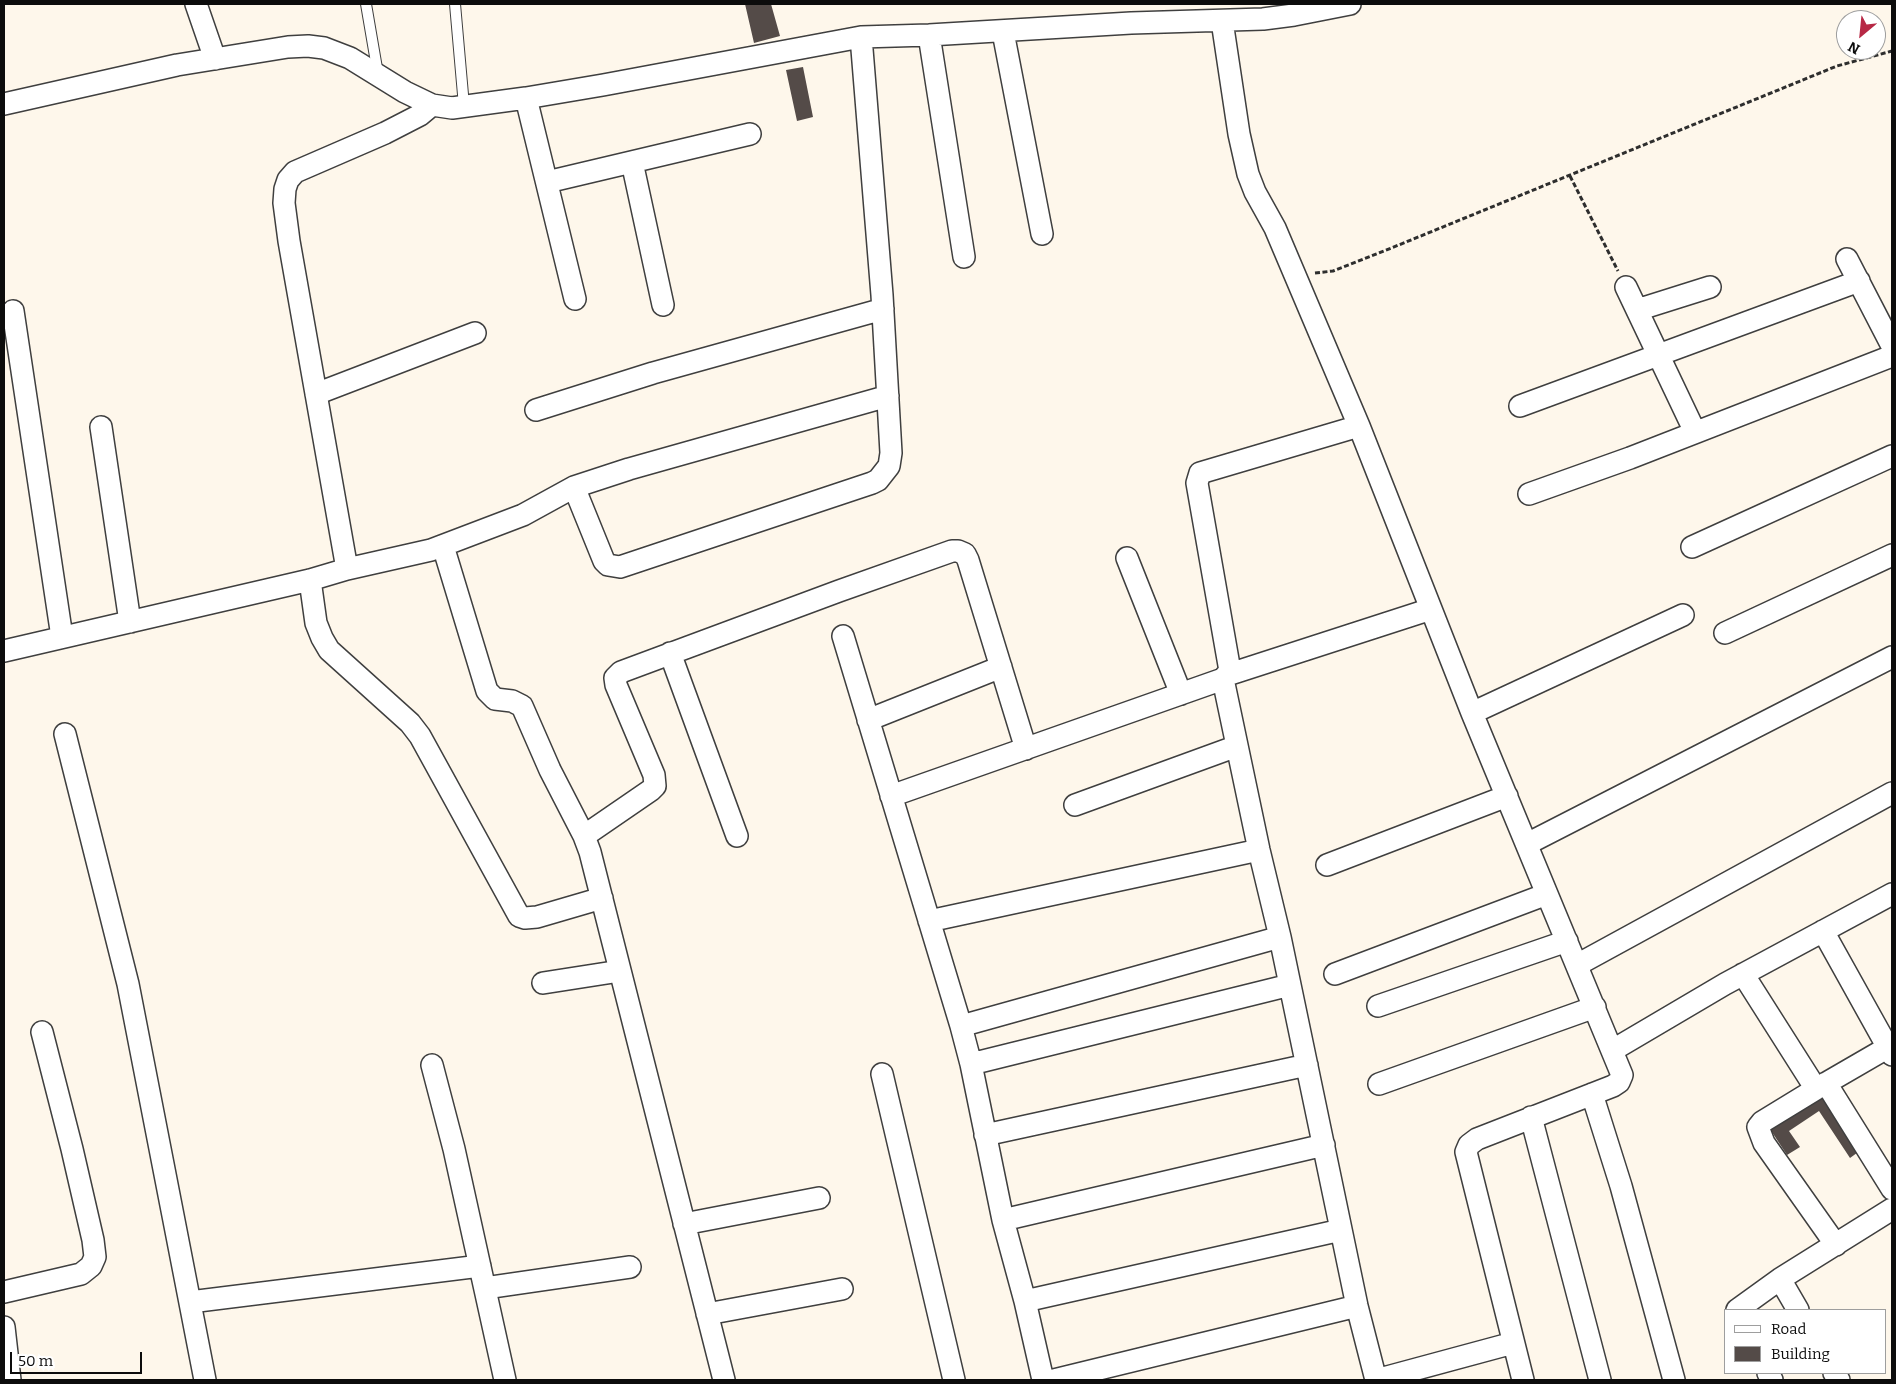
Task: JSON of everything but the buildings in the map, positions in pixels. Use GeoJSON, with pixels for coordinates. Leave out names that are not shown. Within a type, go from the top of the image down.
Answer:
{"type":"FeatureCollection","features":[{"type":"Feature","properties":{"kind":"street"},"geometry":{"type":"LineString","coordinates":[[196,4],[215,59]]}},
{"type":"Feature","properties":{"kind":"street"},"geometry":{"type":"LineString","coordinates":[[4,104],[177,65],[288,47],[308,46],[324,48],[350,58],[405,92],[432,105],[452,108],[526,98],[862,37],[1003,32],[1173,12],[1222,21],[1261,11],[1294,15],[1350,4]]}},
{"type":"Feature","properties":{"kind":"street"},"geometry":{"type":"LineString","coordinates":[[1222,21],[1243,156],[1255,192],[1275,228],[1359,426],[1472,714],[1622,1075],[1619,1082],[1613,1086],[1477,1139],[1469,1145],[1466,1152],[1523,1380]]}},
{"type":"Feature","properties":{"kind":"street"},"geometry":{"type":"LineString","coordinates":[[1003,32],[1042,234]]}},
{"type":"Feature","properties":{"kind":"street"},"geometry":{"type":"LineString","coordinates":[[928,35],[964,257]]}},
{"type":"Feature","properties":{"kind":"street"},"geometry":{"type":"LineString","coordinates":[[574,488],[604,561],[608,565],[620,567],[878,480],[889,466],[891,453],[883,309],[862,37]]}},
{"type":"Feature","properties":{"kind":"street"},"geometry":{"type":"LineString","coordinates":[[526,98],[575,299]]}},
{"type":"Feature","properties":{"kind":"street"},"geometry":{"type":"LineString","coordinates":[[347,569],[284,203],[285,189],[288,180],[295,172],[385,133],[420,115],[432,105]]}},
{"type":"Feature","properties":{"kind":"street"},"geometry":{"type":"LineString","coordinates":[[547,182],[750,134]]}},
{"type":"Feature","properties":{"kind":"street"},"geometry":{"type":"LineString","coordinates":[[632,162],[664,305]]}},
{"type":"Feature","properties":{"kind":"street"},"geometry":{"type":"LineString","coordinates":[[1847,259],[1892,346]]}},
{"type":"Feature","properties":{"kind":"street"},"geometry":{"type":"LineString","coordinates":[[1520,406],[1859,281]]}},
{"type":"Feature","properties":{"kind":"street"},"geometry":{"type":"LineString","coordinates":[[1626,287],[1695,432]]}},
{"type":"Feature","properties":{"kind":"street"},"geometry":{"type":"LineString","coordinates":[[1637,310],[1710,287]]}},
{"type":"Feature","properties":{"kind":"street"},"geometry":{"type":"LineString","coordinates":[[536,410],[653,373],[883,309]]}},
{"type":"Feature","properties":{"kind":"street"},"geometry":{"type":"LineString","coordinates":[[13,311],[62,637]]}},
{"type":"Feature","properties":{"kind":"street"},"geometry":{"type":"LineString","coordinates":[[316,394],[475,333]]}},
{"type":"Feature","properties":{"kind":"street"},"geometry":{"type":"LineString","coordinates":[[1529,494],[1892,356]]}},
{"type":"Feature","properties":{"kind":"street"},"geometry":{"type":"LineString","coordinates":[[4,650],[310,580],[347,569],[431,550],[523,515],[574,488],[629,468],[888,396]]}},
{"type":"Feature","properties":{"kind":"street"},"geometry":{"type":"LineString","coordinates":[[1359,426],[1206,470],[1200,473],[1197,478],[1230,671],[1225,677],[1237,746],[1259,850],[1280,937],[1357,1306],[1376,1380],[1513,1343]]}},
{"type":"Feature","properties":{"kind":"street"},"geometry":{"type":"LineString","coordinates":[[101,427],[130,622]]}},
{"type":"Feature","properties":{"kind":"street"},"geometry":{"type":"LineString","coordinates":[[1692,548],[1892,456]]}},
{"type":"Feature","properties":{"kind":"street"},"geometry":{"type":"LineString","coordinates":[[443,546],[487,691],[495,699],[512,701],[522,706],[550,770],[584,836],[590,852],[724,1380]]}},
{"type":"Feature","properties":{"kind":"street"},"geometry":{"type":"LineString","coordinates":[[584,836],[651,790],[654,786],[654,775],[616,685],[615,678],[621,672],[839,591],[952,552],[958,551],[965,554],[968,560],[1026,750]]}},
{"type":"Feature","properties":{"kind":"street"},"geometry":{"type":"LineString","coordinates":[[1725,633],[1892,555]]}},
{"type":"Feature","properties":{"kind":"street"},"geometry":{"type":"LineString","coordinates":[[1127,558],[1181,694]]}},
{"type":"Feature","properties":{"kind":"street"},"geometry":{"type":"LineString","coordinates":[[310,580],[316,622],[329,650],[410,723],[420,736],[519,916],[525,918],[537,917],[602,898]]}},
{"type":"Feature","properties":{"kind":"street"},"geometry":{"type":"LineString","coordinates":[[891,796],[1026,750],[1225,677],[1431,609]]}},
{"type":"Feature","properties":{"kind":"street"},"geometry":{"type":"LineString","coordinates":[[1472,714],[1683,615]]}},
{"type":"Feature","properties":{"kind":"street"},"geometry":{"type":"LineString","coordinates":[[843,636],[961,1026],[971,1064],[1003,1220],[1025,1301],[1043,1380]]}},
{"type":"Feature","properties":{"kind":"street"},"geometry":{"type":"LineString","coordinates":[[670,653],[736,836]]}},
{"type":"Feature","properties":{"kind":"street"},"geometry":{"type":"LineString","coordinates":[[1527,844],[1892,656]]}},
{"type":"Feature","properties":{"kind":"street"},"geometry":{"type":"LineString","coordinates":[[868,720],[1001,667]]}},
{"type":"Feature","properties":{"kind":"street"},"geometry":{"type":"LineString","coordinates":[[65,734],[128,984],[205,1380]]}},
{"type":"Feature","properties":{"kind":"street"},"geometry":{"type":"LineString","coordinates":[[1075,805],[1237,746]]}},
{"type":"Feature","properties":{"kind":"street"},"geometry":{"type":"LineString","coordinates":[[1577,965],[1892,793]]}},
{"type":"Feature","properties":{"kind":"street"},"geometry":{"type":"LineString","coordinates":[[1328,865],[1506,796]]}},
{"type":"Feature","properties":{"kind":"street"},"geometry":{"type":"LineString","coordinates":[[930,922],[1259,850]]}},
{"type":"Feature","properties":{"kind":"street"},"geometry":{"type":"LineString","coordinates":[[1335,974],[1547,894]]}},
{"type":"Feature","properties":{"kind":"street"},"geometry":{"type":"LineString","coordinates":[[1613,1050],[1743,974],[1892,894]]}},
{"type":"Feature","properties":{"kind":"street"},"geometry":{"type":"LineString","coordinates":[[1823,931],[1891,1049],[1821,1086],[1762,1122],[1758,1127],[1764,1143],[1836,1245]]}},
{"type":"Feature","properties":{"kind":"street"},"geometry":{"type":"LineString","coordinates":[[961,1026],[1280,937]]}},
{"type":"Feature","properties":{"kind":"street"},"geometry":{"type":"LineString","coordinates":[[1378,1006],[1567,940]]}},
{"type":"Feature","properties":{"kind":"street"},"geometry":{"type":"LineString","coordinates":[[543,983],[620,971]]}},
{"type":"Feature","properties":{"kind":"street"},"geometry":{"type":"LineString","coordinates":[[1743,974],[1892,1189]]}},
{"type":"Feature","properties":{"kind":"street"},"geometry":{"type":"LineString","coordinates":[[971,1064],[1290,985]]}},
{"type":"Feature","properties":{"kind":"street"},"geometry":{"type":"LineString","coordinates":[[1379,1084],[1595,1007]]}},
{"type":"Feature","properties":{"kind":"street"},"geometry":{"type":"LineString","coordinates":[[4,1292],[81,1274],[91,1266],[95,1256],[72,1149],[42,1032]]}},
{"type":"Feature","properties":{"kind":"street"},"geometry":{"type":"LineString","coordinates":[[432,1065],[454,1149],[505,1380]]}},
{"type":"Feature","properties":{"kind":"street"},"geometry":{"type":"LineString","coordinates":[[985,1136],[1307,1065]]}},
{"type":"Feature","properties":{"kind":"street"},"geometry":{"type":"LineString","coordinates":[[882,1074],[954,1380]]}},
{"type":"Feature","properties":{"kind":"street"},"geometry":{"type":"LineString","coordinates":[[1592,1094],[1621,1186],[1674,1380]]}},
{"type":"Feature","properties":{"kind":"street"},"geometry":{"type":"LineString","coordinates":[[1531,1117],[1600,1380]]}},
{"type":"Feature","properties":{"kind":"street"},"geometry":{"type":"LineString","coordinates":[[1003,1220],[1324,1145]]}},
{"type":"Feature","properties":{"kind":"street"},"geometry":{"type":"LineString","coordinates":[[684,1224],[820,1198]]}},
{"type":"Feature","properties":{"kind":"street"},"geometry":{"type":"LineString","coordinates":[[1738,1309],[1780,1279],[1892,1209]]}},
{"type":"Feature","properties":{"kind":"street"},"geometry":{"type":"LineString","coordinates":[[1025,1301],[1341,1230]]}},
{"type":"Feature","properties":{"kind":"street"},"geometry":{"type":"LineString","coordinates":[[190,1302],[480,1266]]}},
{"type":"Feature","properties":{"kind":"street"},"geometry":{"type":"LineString","coordinates":[[485,1288],[630,1267]]}},
{"type":"Feature","properties":{"kind":"street"},"geometry":{"type":"LineString","coordinates":[[1780,1279],[1797,1309]]}},
{"type":"Feature","properties":{"kind":"street"},"geometry":{"type":"LineString","coordinates":[[707,1314],[842,1289]]}},
{"type":"Feature","properties":{"kind":"street"},"geometry":{"type":"LineString","coordinates":[[1054,1380],[1357,1306]]}},
{"type":"Feature","properties":{"kind":"street"},"geometry":{"type":"LineString","coordinates":[[4,1327],[10,1380]]}},
{"type":"Feature","properties":{"kind":"lane"},"geometry":{"type":"LineString","coordinates":[[366,4],[379,75]]}},
{"type":"Feature","properties":{"kind":"lane"},"geometry":{"type":"LineString","coordinates":[[455,4],[464,106]]}},
{"type":"Feature","properties":{"kind":"path"},"geometry":{"type":"LineString","coordinates":[[1290,264],[1319,273],[1333,271],[1836,66],[1892,51]]}},
{"type":"Feature","properties":{"kind":"path"},"geometry":{"type":"LineString","coordinates":[[1570,176],[1626,287]]}}]}
